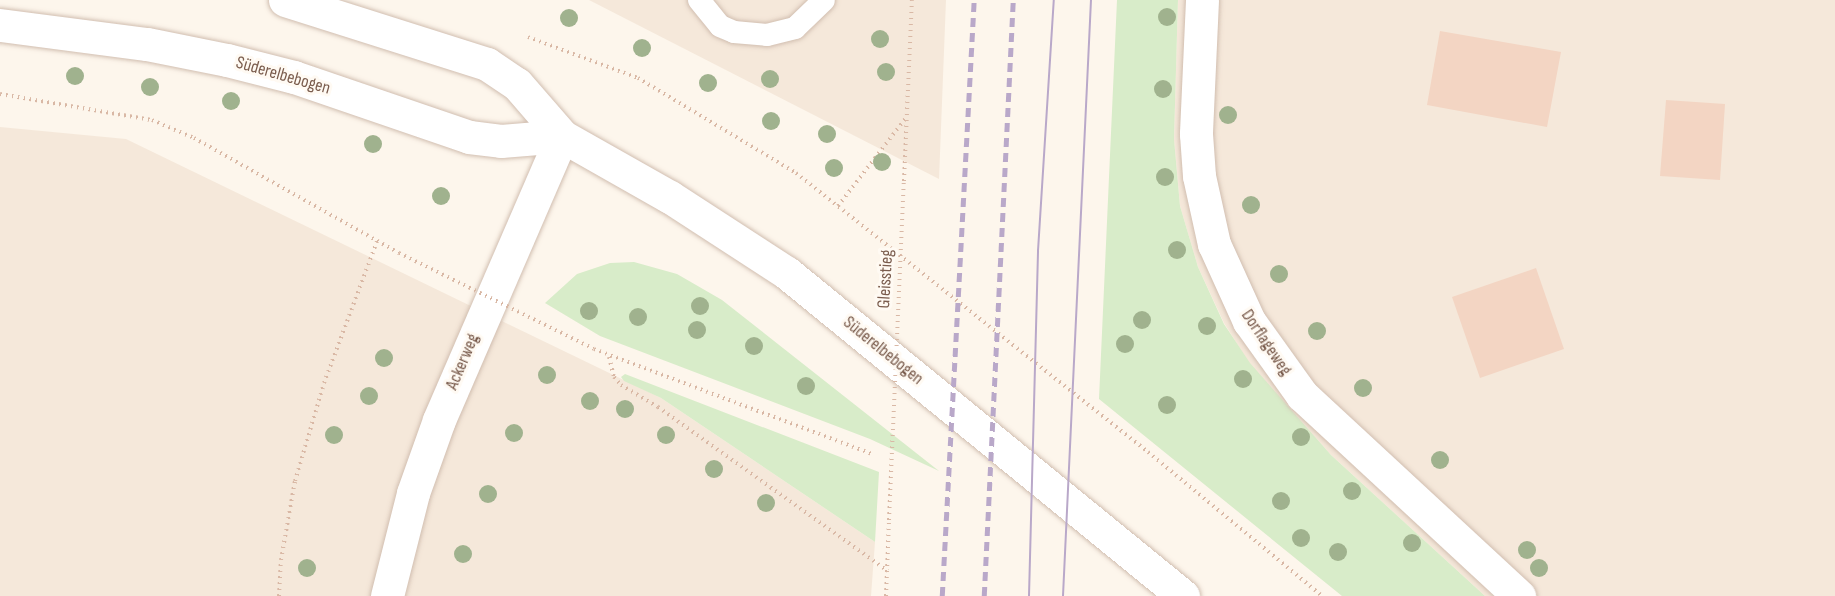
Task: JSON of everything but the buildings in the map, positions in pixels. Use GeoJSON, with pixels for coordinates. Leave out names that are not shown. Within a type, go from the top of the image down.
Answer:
{"type":"FeatureCollection","features":[{"type":"Feature","properties":{"kind":"main road","name":"Süderelbebogen"},"geometry":{"type":"LineString","coordinates":[[285,0],[487,64],[517,84],[562,135],[670,197],[787,273],[1183,596]]}},
{"type":"Feature","properties":{"kind":"main road","name":"Dorflageweg"},"geometry":{"type":"LineString","coordinates":[[1202,0],[1196,134],[1199,176],[1214,244],[1249,321],[1302,395],[1519,596]]}},
{"type":"Feature","properties":{"kind":"main road","name":"Süderelbebogen"},"geometry":{"type":"LineString","coordinates":[[0,25],[147,44],[227,60],[294,77],[470,137],[501,141],[562,135]]}},
{"type":"Feature","properties":{"kind":"main road","name":"Ackerweg"},"geometry":{"type":"LineString","coordinates":[[387,596],[413,493],[439,420],[562,135]]}},
{"type":"Feature","properties":{"kind":"lane"},"geometry":{"type":"LineString","coordinates":[[699,0],[709,17],[720,26],[734,32],[766,35],[795,28],[824,0]]}},
{"type":"Feature","properties":{"kind":"path","name":"Gleisstieg"},"geometry":{"type":"LineString","coordinates":[[886,596],[912,0]]}},
{"type":"Feature","properties":{"kind":"path"},"geometry":{"type":"LineString","coordinates":[[519,34],[638,78],[796,173],[1148,452],[1322,596]]}},
{"type":"Feature","properties":{"kind":"path"},"geometry":{"type":"LineString","coordinates":[[0,94],[152,120],[194,138],[399,253],[609,357],[872,454]]}},
{"type":"Feature","properties":{"kind":"path"},"geometry":{"type":"LineString","coordinates":[[838,206],[906,119]]}},
{"type":"Feature","properties":{"kind":"path"},"geometry":{"type":"LineString","coordinates":[[279,596],[281,560],[295,481],[327,373],[377,241]]}},
{"type":"Feature","properties":{"kind":"path"},"geometry":{"type":"LineString","coordinates":[[609,357],[614,377],[621,385],[658,407],[888,571]]}},
{"type":"Feature","properties":{"kind":"shaded area"},"geometry":{"type":"Polygon","coordinates":[[[589,0],[946,0],[939,179],[589,0]]]}},
{"type":"Feature","properties":{"kind":"shaded area"},"geometry":{"type":"Polygon","coordinates":[[[1178,0],[1835,0],[1835,596],[1485,596],[1331,455],[1249,363],[1224,323],[1198,267],[1180,206],[1174,139],[1178,0]]]}},
{"type":"Feature","properties":{"kind":"shaded area"},"geometry":{"type":"Polygon","coordinates":[[[0,127],[126,139],[661,398],[875,542],[871,596],[0,596],[0,127]]]}},
{"type":"Feature","properties":{"kind":"green space"},"geometry":{"type":"Polygon","coordinates":[[[1117,0],[1178,0],[1174,139],[1180,206],[1198,267],[1224,324],[1250,363],[1331,455],[1485,596],[1342,596],[1099,399],[1117,0]]]}},
{"type":"Feature","properties":{"kind":"green space"},"geometry":{"type":"Polygon","coordinates":[[[634,262],[677,274],[722,300],[939,471],[870,439],[600,336],[545,303],[577,274],[610,263],[634,262]]]}},
{"type":"Feature","properties":{"kind":"green space"},"geometry":{"type":"Polygon","coordinates":[[[625,374],[879,472],[875,542],[661,398],[624,381],[621,377],[625,374]]]}},
{"type":"Feature","properties":{"kind":"tram line"},"geometry":{"type":"LineString","coordinates":[[1029,596],[1038,251],[1054,0]]}},
{"type":"Feature","properties":{"kind":"tram line"},"geometry":{"type":"LineString","coordinates":[[1063,596],[1091,0]]}},
{"type":"Feature","properties":{"kind":"railway"},"geometry":{"type":"LineString","coordinates":[[942,596],[974,0]]}},
{"type":"Feature","properties":{"kind":"railway"},"geometry":{"type":"LineString","coordinates":[[984,596],[1013,0]]}}]}
